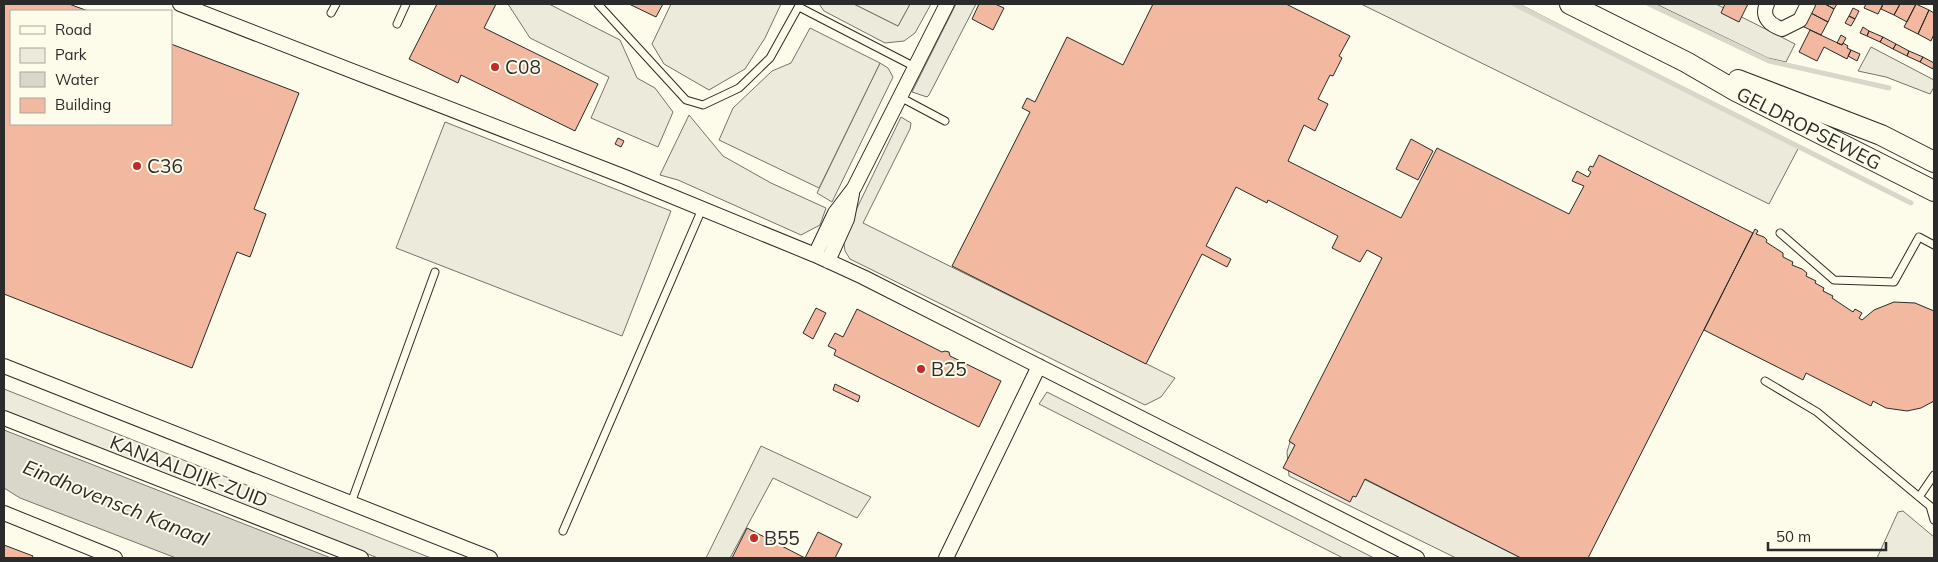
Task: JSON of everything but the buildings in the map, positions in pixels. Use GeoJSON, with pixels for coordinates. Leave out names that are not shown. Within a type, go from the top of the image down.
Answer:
{"type":"FeatureCollection","features":[{"type":"Feature","properties":{"kind":"main road","name":"GELDROPSEWEG"},"geometry":{"type":"LineString","coordinates":[[1570,4],[1686,62],[1736,91],[1934,191]]}},
{"type":"Feature","properties":{"kind":"main road","name":"GELDROPSEWEG"},"geometry":{"type":"LineString","coordinates":[[1686,62],[1842,120],[1934,162]]}},
{"type":"Feature","properties":{"kind":"street"},"geometry":{"type":"LineString","coordinates":[[180,4],[815,255],[1039,366],[1417,558]]}},
{"type":"Feature","properties":{"kind":"street"},"geometry":{"type":"LineString","coordinates":[[815,255],[835,213],[854,188],[947,4]]}},
{"type":"Feature","properties":{"kind":"street"},"geometry":{"type":"LineString","coordinates":[[1767,4],[1766,18],[1771,26],[1782,29],[1800,20],[1808,4]]}},
{"type":"Feature","properties":{"kind":"street"},"geometry":{"type":"LineString","coordinates":[[828,261],[847,219],[854,188]]}},
{"type":"Feature","properties":{"kind":"street"},"geometry":{"type":"LineString","coordinates":[[4,366],[490,558]]}},
{"type":"Feature","properties":{"kind":"street"},"geometry":{"type":"LineString","coordinates":[[946,558],[1039,366]]}},
{"type":"Feature","properties":{"kind":"street","name":"KANAALDIJK-ZUID"},"geometry":{"type":"LineString","coordinates":[[4,418],[361,558]]}},
{"type":"Feature","properties":{"kind":"street"},"geometry":{"type":"LineString","coordinates":[[4,513],[115,558]]}},
{"type":"Feature","properties":{"kind":"lane"},"geometry":{"type":"LineString","coordinates":[[331,13],[336,4]]}},
{"type":"Feature","properties":{"kind":"lane"},"geometry":{"type":"LineString","coordinates":[[397,24],[406,4]]}},
{"type":"Feature","properties":{"kind":"lane"},"geometry":{"type":"LineString","coordinates":[[598,4],[686,100],[703,105],[739,88],[770,58],[799,5],[916,67]]}},
{"type":"Feature","properties":{"kind":"lane"},"geometry":{"type":"LineString","coordinates":[[900,97],[944,121]]}},
{"type":"Feature","properties":{"kind":"lane"},"geometry":{"type":"LineString","coordinates":[[564,531],[702,209]]}},
{"type":"Feature","properties":{"kind":"lane"},"geometry":{"type":"LineString","coordinates":[[1780,233],[1834,280],[1894,282],[1919,237],[1934,245]]}},
{"type":"Feature","properties":{"kind":"lane"},"geometry":{"type":"LineString","coordinates":[[351,503],[435,272]]}},
{"type":"Feature","properties":{"kind":"lane"},"geometry":{"type":"LineString","coordinates":[[1765,381],[1817,412],[1930,506],[1934,520]]}},
{"type":"Feature","properties":{"kind":"lane"},"geometry":{"type":"LineString","coordinates":[[1919,496],[1934,474]]}},
{"type":"Feature","properties":{"kind":"green space"},"geometry":{"type":"Polygon","coordinates":[[[819,4],[854,4],[898,26],[910,4],[931,4],[915,33],[904,41],[885,43],[824,11],[819,4]]]}},
{"type":"Feature","properties":{"kind":"green space"},"geometry":{"type":"Polygon","coordinates":[[[956,4],[976,4],[929,95],[927,97],[912,92],[956,4]]]}},
{"type":"Feature","properties":{"kind":"green space"},"geometry":{"type":"Polygon","coordinates":[[[1361,4],[1519,4],[1799,147],[1769,204],[1361,4]]]}},
{"type":"Feature","properties":{"kind":"green space"},"geometry":{"type":"Polygon","coordinates":[[[1656,4],[1716,4],[1795,44],[1786,62],[1768,58],[1656,4]]]}},
{"type":"Feature","properties":{"kind":"green space"},"geometry":{"type":"Polygon","coordinates":[[[1871,47],[1934,80],[1934,87],[1930,94],[1886,77],[1858,71],[1871,47]]]}},
{"type":"Feature","properties":{"kind":"green space"},"geometry":{"type":"Polygon","coordinates":[[[880,63],[888,68],[893,77],[832,202],[817,193],[880,63]]]}},
{"type":"Feature","properties":{"kind":"green space"},"geometry":{"type":"Polygon","coordinates":[[[689,115],[723,156],[771,183],[826,208],[820,225],[801,235],[678,180],[660,175],[689,115]]]}},
{"type":"Feature","properties":{"kind":"green space"},"geometry":{"type":"Polygon","coordinates":[[[901,117],[911,123],[910,129],[863,223],[1175,378],[1161,397],[1145,405],[850,259],[845,251],[843,237],[901,117]]]}},
{"type":"Feature","properties":{"kind":"green space"},"geometry":{"type":"Polygon","coordinates":[[[4,389],[431,558],[378,558],[4,412],[4,389]]]}},
{"type":"Feature","properties":{"kind":"green space"},"geometry":{"type":"Polygon","coordinates":[[[1047,392],[1374,558],[1343,558],[1039,404],[1047,392]]]}},
{"type":"Feature","properties":{"kind":"green space"},"geometry":{"type":"Polygon","coordinates":[[[1290,442],[1521,558],[1456,558],[1289,476],[1287,452],[1290,442]]]}},
{"type":"Feature","properties":{"kind":"green space"},"geometry":{"type":"Polygon","coordinates":[[[761,446],[871,497],[857,518],[773,478],[730,558],[706,558],[761,446]]]}},
{"type":"Feature","properties":{"kind":"green space"},"geometry":{"type":"Polygon","coordinates":[[[1903,511],[1934,537],[1934,558],[1877,558],[1898,512],[1903,511]]]}},
{"type":"Feature","properties":{"kind":"shaded area"},"geometry":{"type":"Polygon","coordinates":[[[508,4],[549,4],[620,40],[637,78],[655,88],[673,112],[658,147],[591,118],[609,77],[530,38],[508,4]]]}},
{"type":"Feature","properties":{"kind":"shaded area"},"geometry":{"type":"Polygon","coordinates":[[[671,4],[781,4],[765,38],[745,69],[709,90],[664,64],[652,44],[671,4]]]}},
{"type":"Feature","properties":{"kind":"shaded area"},"geometry":{"type":"Polygon","coordinates":[[[854,4],[910,4],[898,26],[854,4]]]}},
{"type":"Feature","properties":{"kind":"shaded area"},"geometry":{"type":"Polygon","coordinates":[[[810,28],[880,63],[819,188],[719,140],[733,108],[772,71],[791,63],[810,28]]]}},
{"type":"Feature","properties":{"kind":"shaded area"},"geometry":{"type":"Polygon","coordinates":[[[445,122],[671,211],[622,336],[396,248],[445,122]]]}},
{"type":"Feature","properties":{"kind":"water","name":"Eindhovensch Kanaal"},"geometry":{"type":"Polygon","coordinates":[[[4,430],[331,558],[176,558],[20,498],[4,488],[4,430]]]}},
{"type":"Feature","properties":{"kind":"waterway"},"geometry":{"type":"LineString","coordinates":[[1514,4],[1911,203]]}},
{"type":"Feature","properties":{"kind":"waterway"},"geometry":{"type":"LineString","coordinates":[[1649,4],[1769,61],[1889,88]]}},
{"type":"Feature","properties":{"kind":"place","name":"C08"},"geometry":{"type":"Point","coordinates":[495,67]}},
{"type":"Feature","properties":{"kind":"place","name":"C36"},"geometry":{"type":"Point","coordinates":[137,166]}},
{"type":"Feature","properties":{"kind":"place","name":"B25"},"geometry":{"type":"Point","coordinates":[921,369]}},
{"type":"Feature","properties":{"kind":"place","name":"B55"},"geometry":{"type":"Point","coordinates":[754,538]}}]}
